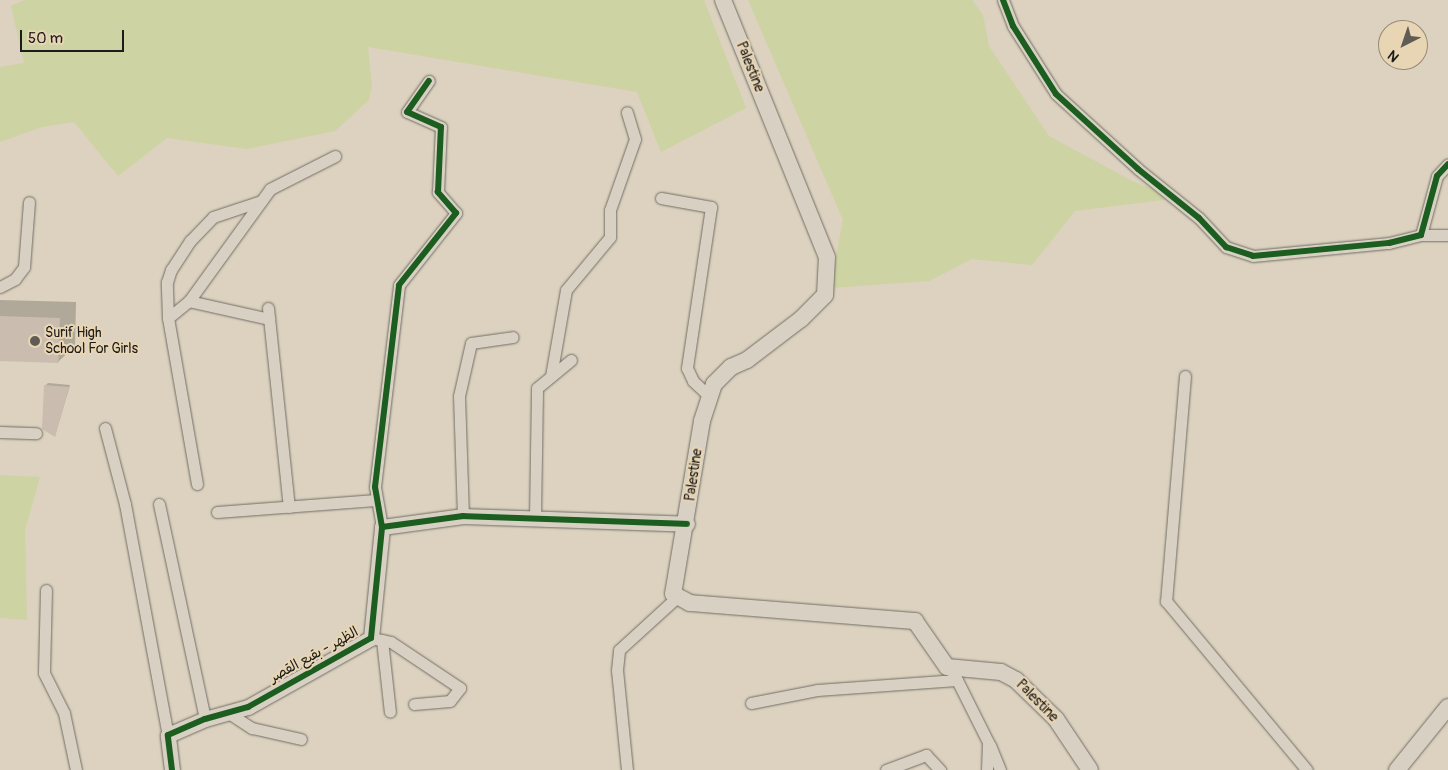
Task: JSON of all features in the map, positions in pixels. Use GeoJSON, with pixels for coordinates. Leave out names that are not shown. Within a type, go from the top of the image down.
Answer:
{"type":"FeatureCollection","features":[{"type":"Feature","properties":{"kind":"main road","name":"Palestine"},"geometry":{"type":"LineString","coordinates":[[676,598],[672,590],[686,524],[702,421],[709,396],[718,379],[731,366],[747,360],[815,308],[825,295],[827,257],[723,0]]}},
{"type":"Feature","properties":{"kind":"main road"},"geometry":{"type":"LineString","coordinates":[[676,598],[690,603],[913,620],[943,664],[954,674]]}},
{"type":"Feature","properties":{"kind":"main road","name":"Palestine"},"geometry":{"type":"LineString","coordinates":[[954,674],[1001,672],[1013,677],[1056,719],[1090,770]]}},
{"type":"Feature","properties":{"kind":"main road"},"geometry":{"type":"LineString","coordinates":[[1397,770],[1448,708]]}},
{"type":"Feature","properties":{"kind":"street"},"geometry":{"type":"LineString","coordinates":[[1002,0],[1013,26],[1056,94],[1138,169],[1199,218],[1226,247],[1253,256],[1389,243],[1421,235],[1448,235]]}},
{"type":"Feature","properties":{"kind":"street"},"geometry":{"type":"LineString","coordinates":[[429,80],[407,112],[441,127],[438,192],[456,213],[399,285],[376,500],[382,527],[463,516],[686,524]]}},
{"type":"Feature","properties":{"kind":"street"},"geometry":{"type":"LineString","coordinates":[[551,376],[566,290],[610,236],[610,210],[634,139],[627,112]]}},
{"type":"Feature","properties":{"kind":"street"},"geometry":{"type":"LineString","coordinates":[[168,318],[189,301],[270,189],[335,156]]}},
{"type":"Feature","properties":{"kind":"street"},"geometry":{"type":"LineString","coordinates":[[1421,235],[1437,176],[1448,164]]}},
{"type":"Feature","properties":{"kind":"street"},"geometry":{"type":"LineString","coordinates":[[661,198],[711,207],[687,368],[693,381],[709,396]]}},
{"type":"Feature","properties":{"kind":"street"},"geometry":{"type":"LineString","coordinates":[[197,484],[168,318],[167,282],[171,270],[190,241],[213,217],[261,201]]}},
{"type":"Feature","properties":{"kind":"street"},"geometry":{"type":"LineString","coordinates":[[0,287],[15,279],[26,262],[29,202]]}},
{"type":"Feature","properties":{"kind":"street"},"geometry":{"type":"LineString","coordinates":[[189,301],[269,313],[289,507]]}},
{"type":"Feature","properties":{"kind":"street"},"geometry":{"type":"LineString","coordinates":[[463,516],[459,396],[471,343],[513,337]]}},
{"type":"Feature","properties":{"kind":"street"},"geometry":{"type":"LineString","coordinates":[[535,518],[537,388],[571,360]]}},
{"type":"Feature","properties":{"kind":"street"},"geometry":{"type":"LineString","coordinates":[[1185,376],[1166,601],[1307,770]]}},
{"type":"Feature","properties":{"kind":"street"},"geometry":{"type":"LineString","coordinates":[[105,428],[125,504],[168,734],[172,770]]}},
{"type":"Feature","properties":{"kind":"street"},"geometry":{"type":"LineString","coordinates":[[0,432],[36,434]]}},
{"type":"Feature","properties":{"kind":"street"},"geometry":{"type":"LineString","coordinates":[[217,512],[376,500]]}},
{"type":"Feature","properties":{"kind":"street"},"geometry":{"type":"LineString","coordinates":[[159,504],[205,719]]}},
{"type":"Feature","properties":{"kind":"street","name":"الظهر - بقيع القصر"},"geometry":{"type":"LineString","coordinates":[[168,734],[205,719],[248,707],[376,639],[382,527]]}},
{"type":"Feature","properties":{"kind":"street"},"geometry":{"type":"LineString","coordinates":[[46,590],[44,673],[64,713],[76,770]]}},
{"type":"Feature","properties":{"kind":"street"},"geometry":{"type":"LineString","coordinates":[[627,770],[617,670],[619,650],[676,598]]}},
{"type":"Feature","properties":{"kind":"street"},"geometry":{"type":"LineString","coordinates":[[390,712],[376,639],[391,642],[460,688],[450,701],[414,704]]}},
{"type":"Feature","properties":{"kind":"street"},"geometry":{"type":"LineString","coordinates":[[751,703],[817,690],[954,674],[1000,770]]}},
{"type":"Feature","properties":{"kind":"street"},"geometry":{"type":"LineString","coordinates":[[227,712],[252,728],[301,739]]}},
{"type":"Feature","properties":{"kind":"street"},"geometry":{"type":"LineString","coordinates":[[987,770],[988,742]]}},
{"type":"Feature","properties":{"kind":"street"},"geometry":{"type":"LineString","coordinates":[[886,770],[926,754],[940,770]]}},
{"type":"Feature","properties":{"kind":"green space"},"geometry":{"type":"Polygon","coordinates":[[[24,0],[704,0],[746,108],[661,152],[637,92],[368,47],[372,86],[369,100],[335,131],[247,149],[167,138],[118,176],[74,122],[42,127],[0,142],[0,67],[24,63],[11,6],[24,0]]]}},
{"type":"Feature","properties":{"kind":"green space"},"geometry":{"type":"Polygon","coordinates":[[[748,0],[972,0],[983,15],[989,46],[1049,136],[1134,182],[1179,198],[1075,211],[1032,265],[972,259],[929,281],[830,288],[843,220],[748,0]]]}},
{"type":"Feature","properties":{"kind":"green space"},"geometry":{"type":"Polygon","coordinates":[[[0,475],[40,477],[25,530],[27,620],[0,618],[0,475]]]}},
{"type":"Feature","properties":{"kind":"building"},"geometry":{"type":"Polygon","coordinates":[[[0,316],[60,318],[58,363],[0,361],[0,316]]]}},
{"type":"Feature","properties":{"kind":"building"},"geometry":{"type":"Polygon","coordinates":[[[44,385],[69,387],[55,437],[42,429],[44,385]]]}},
{"type":"Feature","properties":{"kind":"cycle path"},"geometry":{"type":"LineString","coordinates":[[1003,0],[1013,26],[1056,94],[1138,169],[1199,218],[1226,247],[1253,256],[1389,243],[1421,235],[1437,176],[1448,164]]}},
{"type":"Feature","properties":{"kind":"cycle path"},"geometry":{"type":"LineString","coordinates":[[382,527],[375,487],[399,285],[456,213],[438,192],[441,127],[407,112],[429,81]]}},
{"type":"Feature","properties":{"kind":"cycle path"},"geometry":{"type":"LineString","coordinates":[[172,770],[168,735],[205,719],[248,707],[371,638],[382,527],[463,516],[687,524]]}},
{"type":"Feature","properties":{"kind":"place","name":"Surif High School For Girls"},"geometry":{"type":"Point","coordinates":[35,341]}}]}
